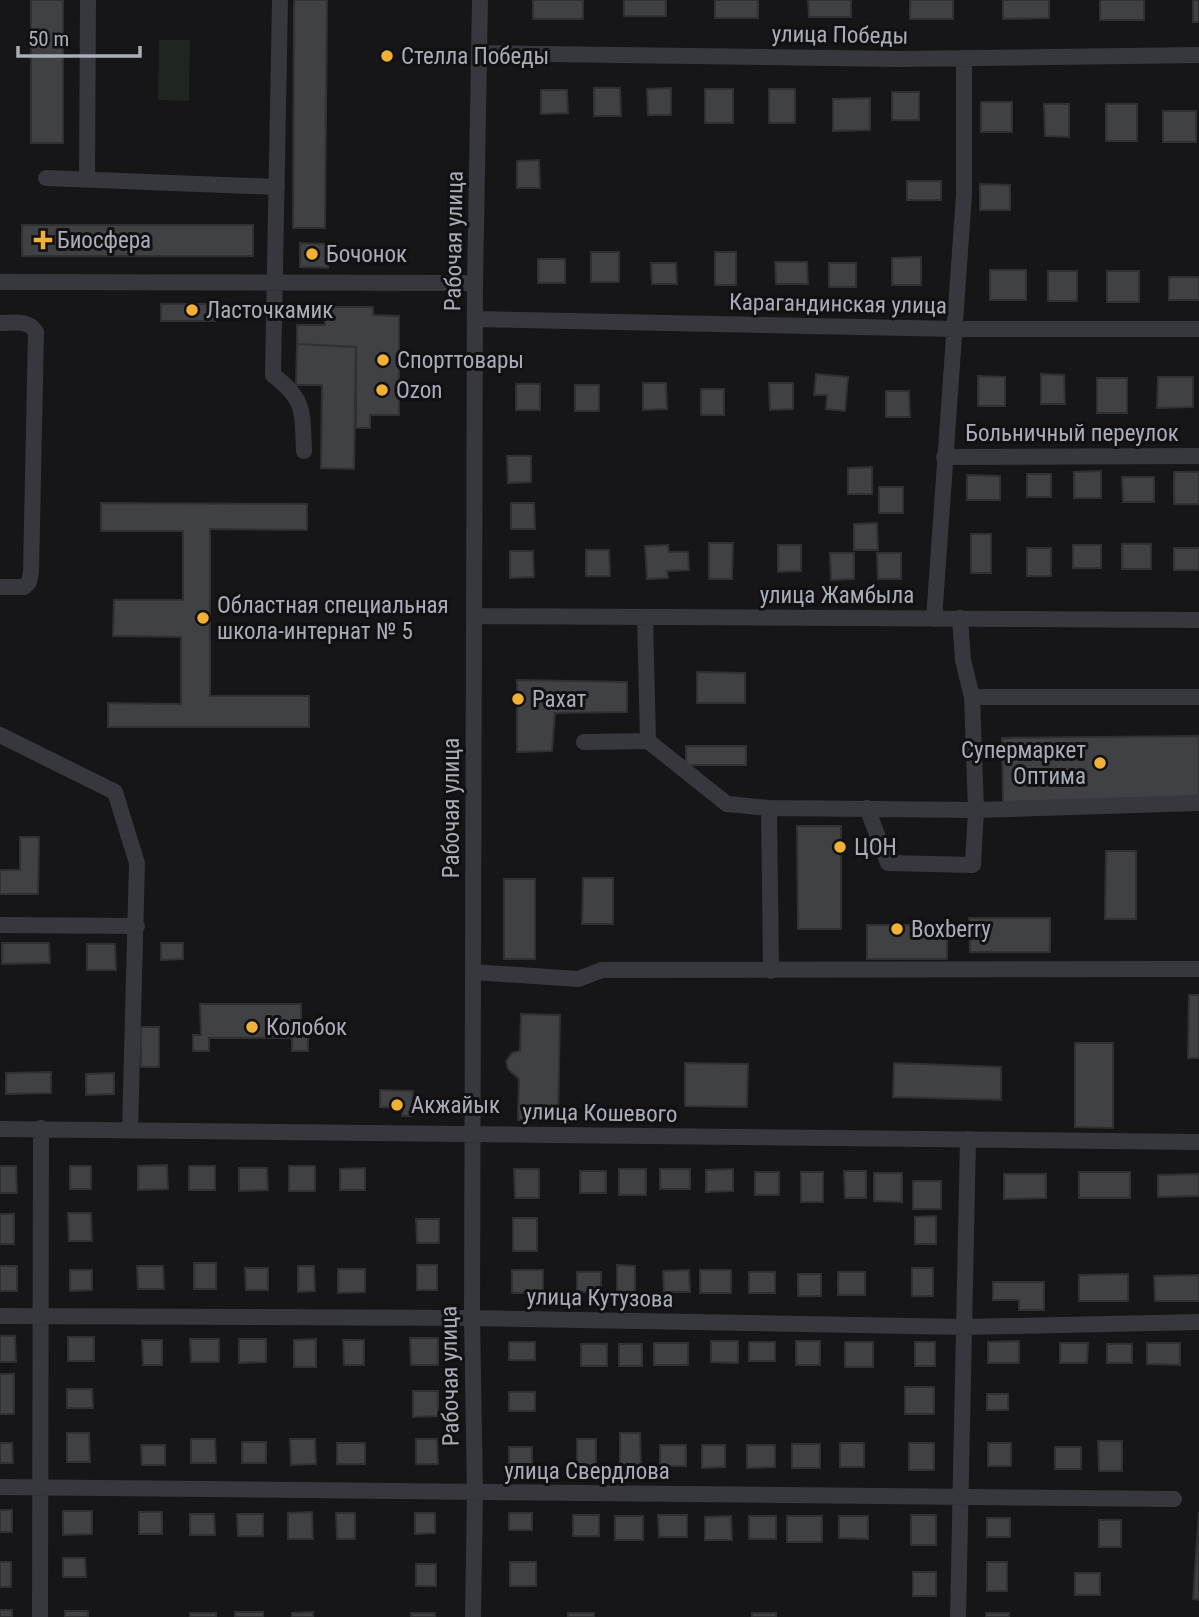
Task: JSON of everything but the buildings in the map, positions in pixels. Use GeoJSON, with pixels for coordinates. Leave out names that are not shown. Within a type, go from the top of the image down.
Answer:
{"type":"FeatureCollection","features":[{"type":"Feature","properties":{"kind":"street"},"geometry":{"type":"LineString","coordinates":[[87,179],[88,0]]}},
{"type":"Feature","properties":{"kind":"street"},"geometry":{"type":"LineString","coordinates":[[280,0],[273,374],[289,386],[302,407],[304,451]]}},
{"type":"Feature","properties":{"kind":"street","name":"Рабочая улица"},"geometry":{"type":"LineString","coordinates":[[473,1617],[475,283],[480,0]]}},
{"type":"Feature","properties":{"kind":"street","name":"улица Победы"},"geometry":{"type":"LineString","coordinates":[[480,53],[964,58],[1199,55]]}},
{"type":"Feature","properties":{"kind":"street"},"geometry":{"type":"LineString","coordinates":[[933,618],[964,195],[964,58]]}},
{"type":"Feature","properties":{"kind":"street"},"geometry":{"type":"LineString","coordinates":[[46,178],[277,187]]}},
{"type":"Feature","properties":{"kind":"street"},"geometry":{"type":"LineString","coordinates":[[0,282],[475,283]]}},
{"type":"Feature","properties":{"kind":"street","name":"Карагандинская улица"},"geometry":{"type":"LineString","coordinates":[[476,319],[956,329],[1199,329]]}},
{"type":"Feature","properties":{"kind":"street"},"geometry":{"type":"LineString","coordinates":[[0,323],[24,322],[32,325],[36,332],[31,572],[29,582],[24,587],[0,587]]}},
{"type":"Feature","properties":{"kind":"street","name":"Больничный переулок"},"geometry":{"type":"LineString","coordinates":[[944,457],[1199,456]]}},
{"type":"Feature","properties":{"kind":"street","name":"улица Жамбыла"},"geometry":{"type":"LineString","coordinates":[[475,616],[1199,620]]}},
{"type":"Feature","properties":{"kind":"street"},"geometry":{"type":"LineString","coordinates":[[645,617],[648,741]]}},
{"type":"Feature","properties":{"kind":"street"},"geometry":{"type":"LineString","coordinates":[[867,808],[888,863],[973,865],[976,810],[972,697],[963,660],[960,618]]}},
{"type":"Feature","properties":{"kind":"street"},"geometry":{"type":"LineString","coordinates":[[972,697],[1199,696]]}},
{"type":"Feature","properties":{"kind":"street"},"geometry":{"type":"LineString","coordinates":[[0,735],[115,792],[137,863],[130,1130]]}},
{"type":"Feature","properties":{"kind":"street"},"geometry":{"type":"LineString","coordinates":[[584,742],[648,741],[727,804],[769,808],[976,810],[1199,803]]}},
{"type":"Feature","properties":{"kind":"street"},"geometry":{"type":"LineString","coordinates":[[769,808],[771,971]]}},
{"type":"Feature","properties":{"kind":"street"},"geometry":{"type":"LineString","coordinates":[[0,925],[137,926]]}},
{"type":"Feature","properties":{"kind":"street"},"geometry":{"type":"LineString","coordinates":[[473,972],[578,979],[602,970],[1199,970]]}},
{"type":"Feature","properties":{"kind":"street"},"geometry":{"type":"LineString","coordinates":[[40,1617],[41,1128]]}},
{"type":"Feature","properties":{"kind":"street","name":"улица Кошевого"},"geometry":{"type":"LineString","coordinates":[[0,1129],[1199,1142]]}},
{"type":"Feature","properties":{"kind":"street"},"geometry":{"type":"LineString","coordinates":[[958,1617],[968,1139]]}},
{"type":"Feature","properties":{"kind":"street","name":"улица Кутузова"},"geometry":{"type":"LineString","coordinates":[[0,1316],[472,1318],[965,1327],[1199,1322]]}},
{"type":"Feature","properties":{"kind":"street","name":"улица Свердлова"},"geometry":{"type":"LineString","coordinates":[[0,1487],[1174,1499]]}},
{"type":"Feature","properties":{"kind":"shaded area"},"geometry":{"type":"Polygon","coordinates":[[[159,40],[190,40],[189,101],[158,100],[159,40]]]}},
{"type":"Feature","properties":{"kind":"place","name":"Стелла Победы"},"geometry":{"type":"Point","coordinates":[387,56]}},
{"type":"Feature","properties":{"kind":"place","name":"Биосфера"},"geometry":{"type":"Point","coordinates":[43,240]}},
{"type":"Feature","properties":{"kind":"place","name":"Бочонок"},"geometry":{"type":"Point","coordinates":[312,254]}},
{"type":"Feature","properties":{"kind":"place","name":"Ласточкамик"},"geometry":{"type":"Point","coordinates":[192,310]}},
{"type":"Feature","properties":{"kind":"place","name":"Спорттовары"},"geometry":{"type":"Point","coordinates":[383,360]}},
{"type":"Feature","properties":{"kind":"place","name":"Ozon"},"geometry":{"type":"Point","coordinates":[382,390]}},
{"type":"Feature","properties":{"kind":"place","name":"Областная специальная школа-интернат № 5"},"geometry":{"type":"Point","coordinates":[203,618]}},
{"type":"Feature","properties":{"kind":"place","name":"Рахат"},"geometry":{"type":"Point","coordinates":[518,699]}},
{"type":"Feature","properties":{"kind":"place","name":"Супермаркет Оптима"},"geometry":{"type":"Point","coordinates":[1100,763]}},
{"type":"Feature","properties":{"kind":"place","name":"ЦОН"},"geometry":{"type":"Point","coordinates":[840,847]}},
{"type":"Feature","properties":{"kind":"place","name":"Boxberry"},"geometry":{"type":"Point","coordinates":[897,929]}},
{"type":"Feature","properties":{"kind":"place","name":"Колобок"},"geometry":{"type":"Point","coordinates":[252,1027]}},
{"type":"Feature","properties":{"kind":"place","name":"Акжайык"},"geometry":{"type":"Point","coordinates":[397,1105]}}]}
